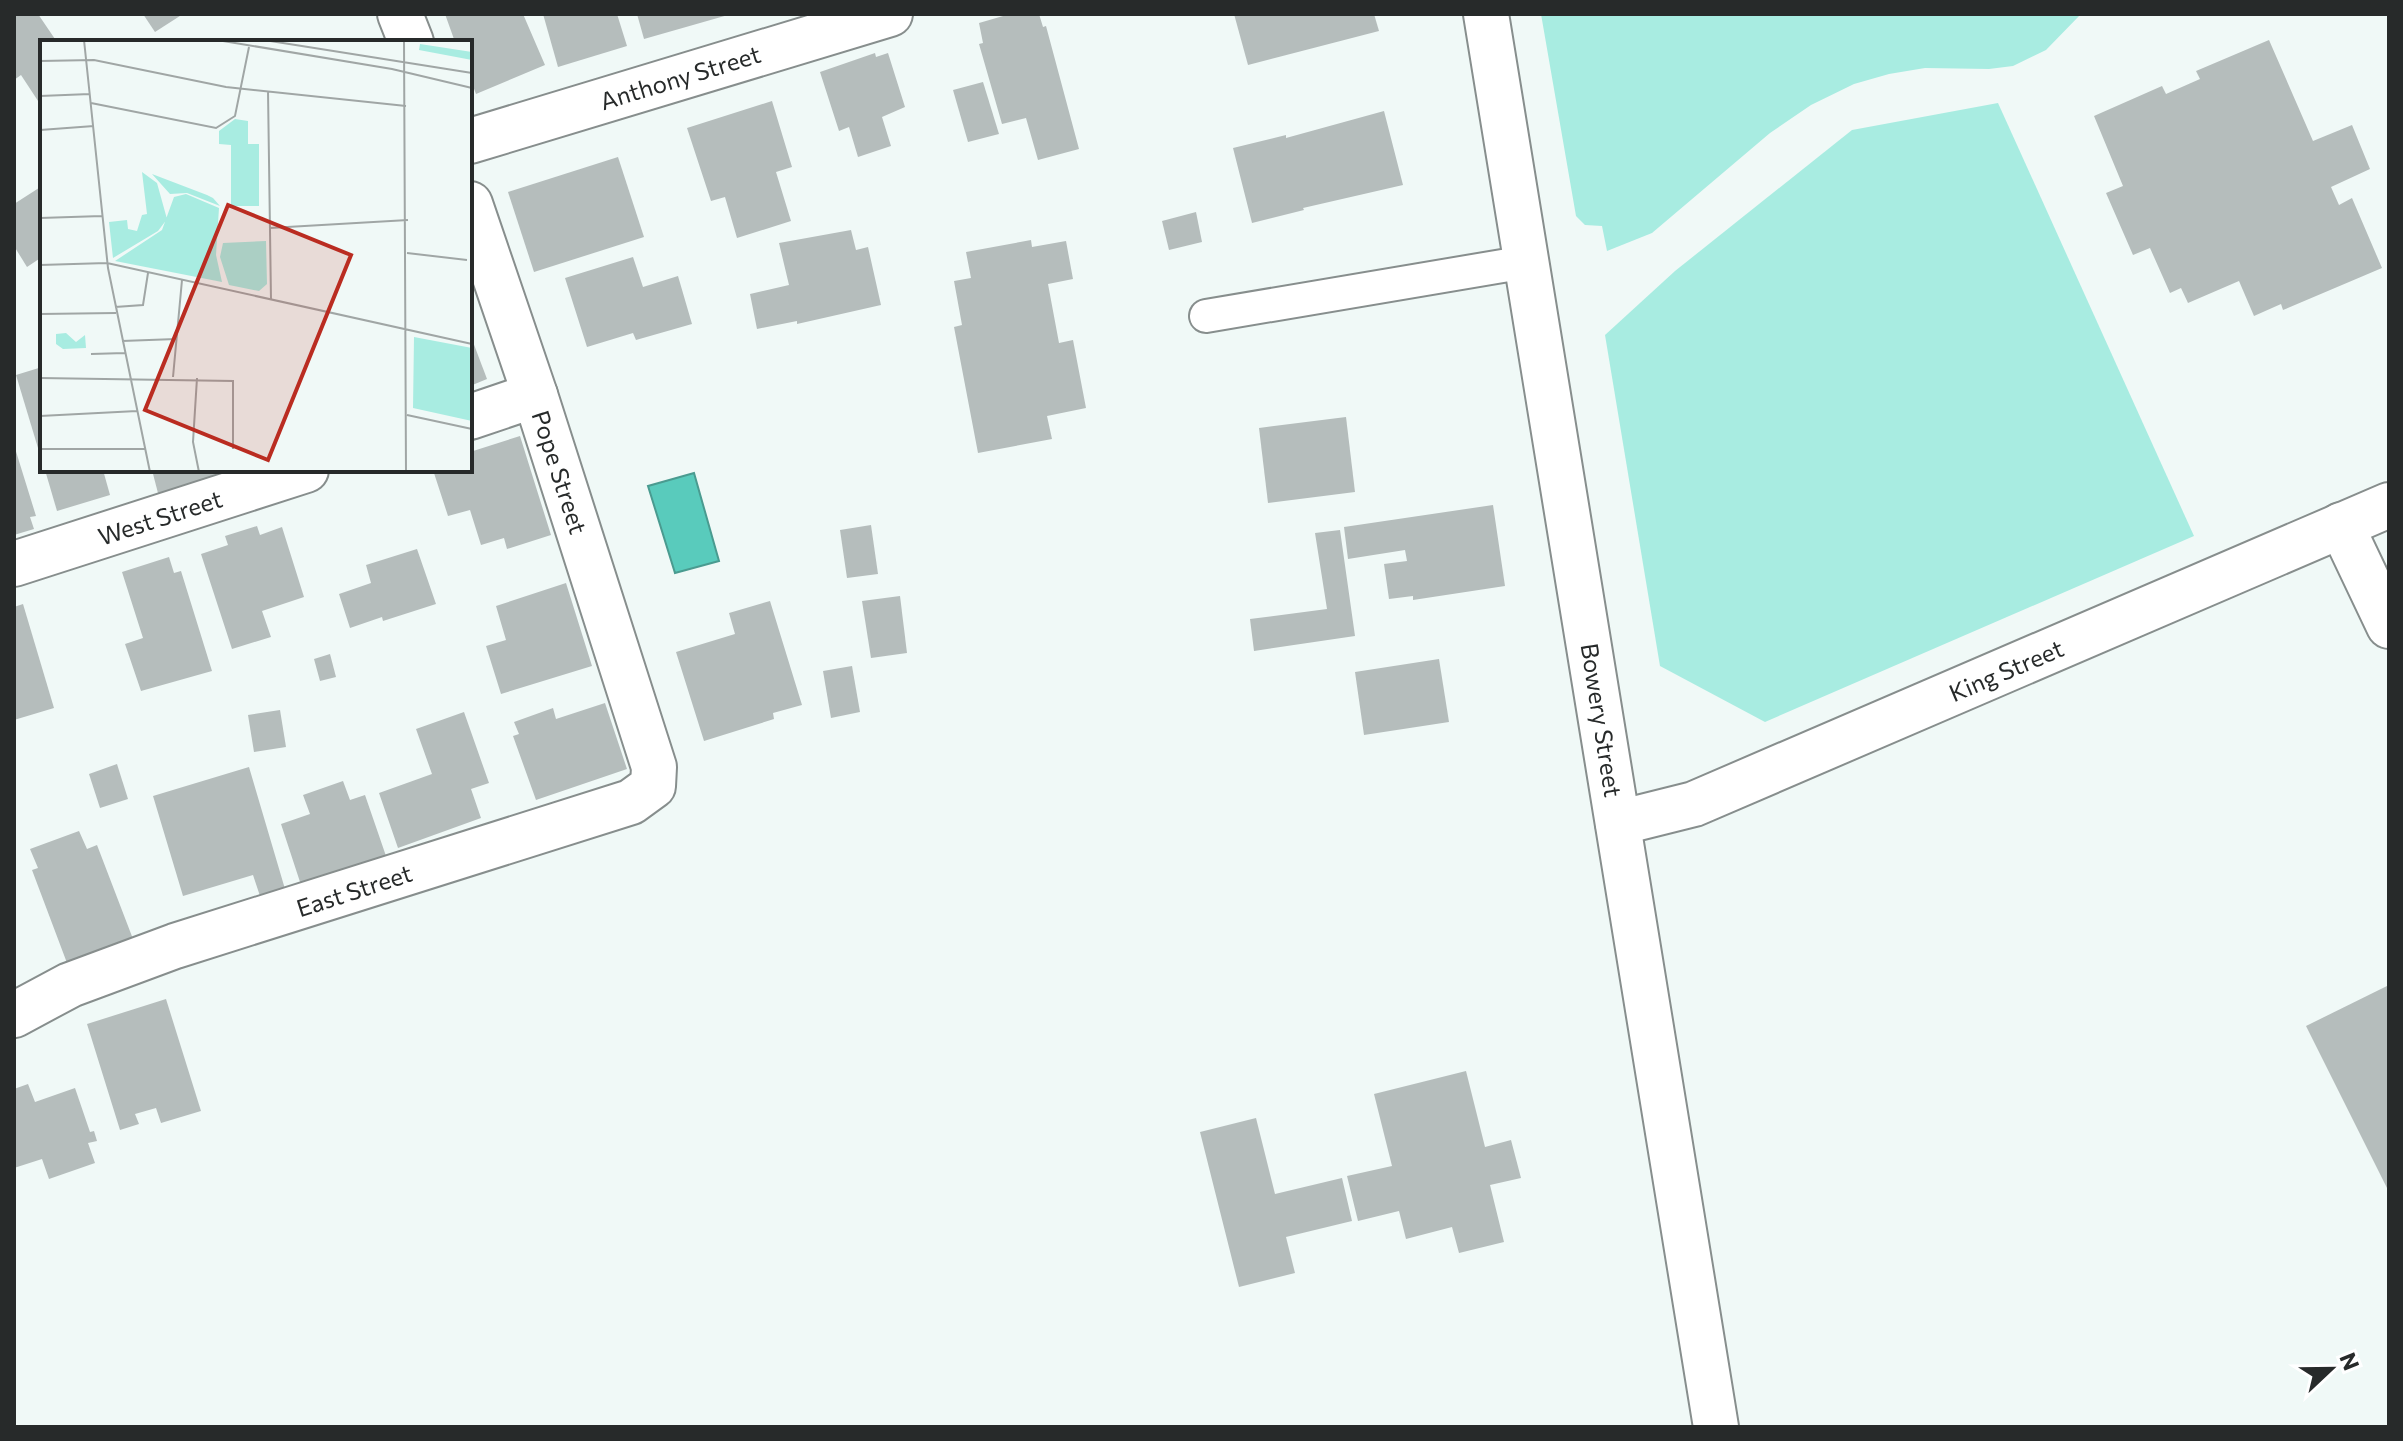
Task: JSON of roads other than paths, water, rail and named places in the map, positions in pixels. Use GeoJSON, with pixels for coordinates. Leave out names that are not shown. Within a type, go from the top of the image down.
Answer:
{"type":"FeatureCollection","features":[{"type":"Feature","properties":{"kind":"street"},"geometry":{"type":"LineString","coordinates":[[400,14],[410,40]]}},
{"type":"Feature","properties":{"kind":"street","name":"Anthony Street"},"geometry":{"type":"LineString","coordinates":[[472,140],[842,21],[890,14]]}},
{"type":"Feature","properties":{"kind":"street","name":"Bowery Street"},"geometry":{"type":"LineString","coordinates":[[1486,14],[1716,1427]]}},
{"type":"Feature","properties":{"kind":"street","name":"Pope Street"},"geometry":{"type":"LineString","coordinates":[[472,210],[646,742]]}},
{"type":"Feature","properties":{"kind":"street"},"geometry":{"type":"LineString","coordinates":[[472,416],[535,395]]}},
{"type":"Feature","properties":{"kind":"street","name":"West Street"},"geometry":{"type":"LineString","coordinates":[[14,564],[300,472]]}},
{"type":"Feature","properties":{"kind":"street","name":"King Street"},"geometry":{"type":"LineString","coordinates":[[1618,823],[1694,804],[2389,505]]}},
{"type":"Feature","properties":{"kind":"street"},"geometry":{"type":"LineString","coordinates":[[2341,525],[2389,626]]}},
{"type":"Feature","properties":{"kind":"street","name":"East Street"},"geometry":{"type":"LineString","coordinates":[[14,1015],[70,985],[175,946],[631,802],[653,786],[654,767],[646,742]]}},
{"type":"Feature","properties":{"kind":"lane"},"geometry":{"type":"LineString","coordinates":[[1206,316],[1526,262]]}}]}
